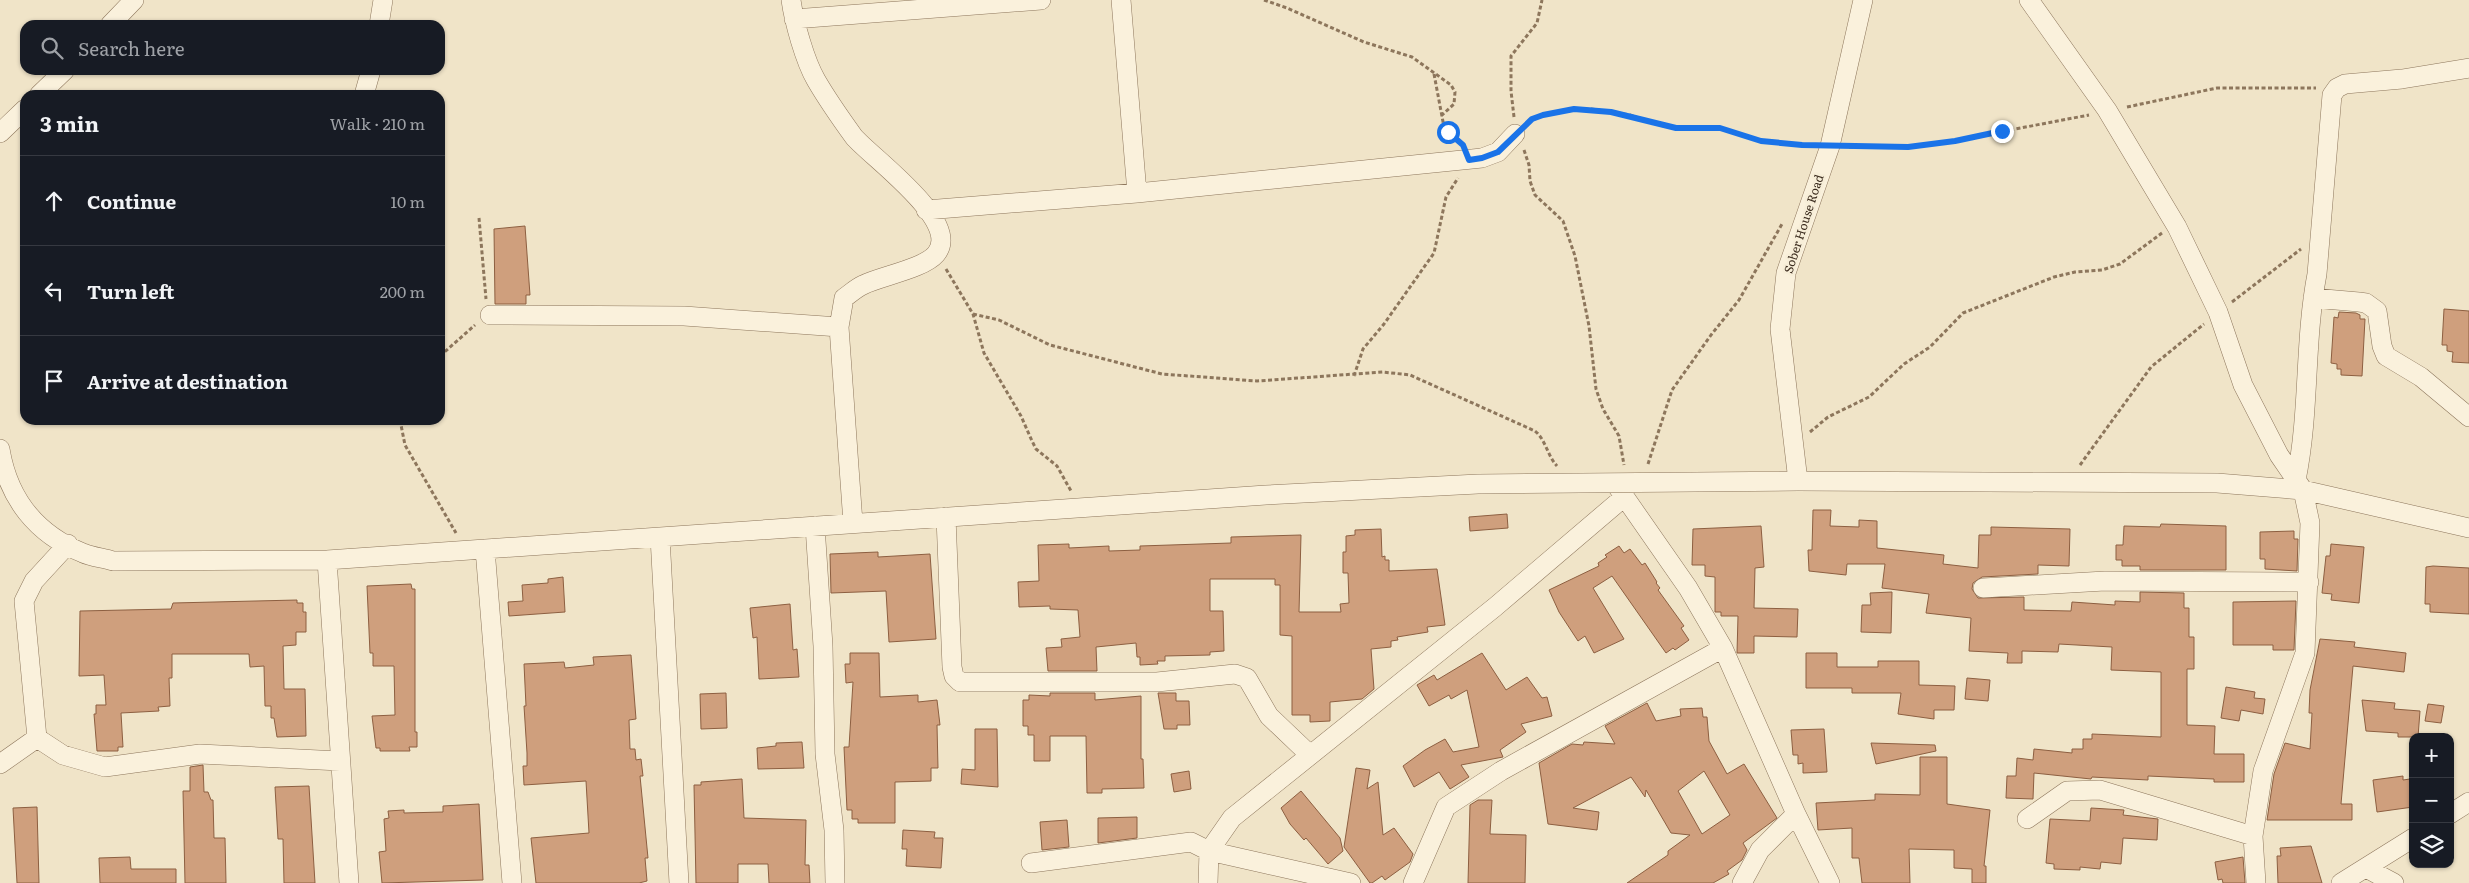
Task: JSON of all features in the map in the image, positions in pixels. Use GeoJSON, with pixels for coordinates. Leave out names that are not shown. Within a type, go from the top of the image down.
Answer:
{"type":"FeatureCollection","features":[{"type":"Feature","properties":{"kind":"street"},"geometry":{"type":"LineString","coordinates":[[115,20],[134,0]]}},
{"type":"Feature","properties":{"kind":"street"},"geometry":{"type":"LineString","coordinates":[[380,20],[383,0]]}},
{"type":"Feature","properties":{"kind":"street"},"geometry":{"type":"LineString","coordinates":[[792,0],[794,19],[815,78],[855,137],[898,177],[940,229],[941,243],[936,254],[916,266],[861,285],[844,298],[839,327],[853,522]]}},
{"type":"Feature","properties":{"kind":"street"},"geometry":{"type":"LineString","coordinates":[[794,19],[1041,0]]}},
{"type":"Feature","properties":{"kind":"street"},"geometry":{"type":"LineString","coordinates":[[1121,0],[1136,193]]}},
{"type":"Feature","properties":{"kind":"street","name":"Sober House Road"},"geometry":{"type":"LineString","coordinates":[[1798,481],[1780,329],[1786,273],[1805,213],[1830,146],[1863,0]]}},
{"type":"Feature","properties":{"kind":"street"},"geometry":{"type":"LineString","coordinates":[[2029,0],[2107,110],[2177,227],[2218,312],[2243,384],[2279,455],[2299,485],[2310,524],[2305,654],[2263,771],[2253,836],[2256,883]]}},
{"type":"Feature","properties":{"kind":"street"},"geometry":{"type":"LineString","coordinates":[[2299,485],[2313,298],[2318,274],[2320,233],[2328,163],[2330,102],[2337,88],[2345,84],[2402,79],[2469,68]]}},
{"type":"Feature","properties":{"kind":"street"},"geometry":{"type":"LineString","coordinates":[[44,90],[60,75]]}},
{"type":"Feature","properties":{"kind":"street"},"geometry":{"type":"LineString","coordinates":[[365,90],[370,75]]}},
{"type":"Feature","properties":{"kind":"street"},"geometry":{"type":"LineString","coordinates":[[0,133],[20,114]]}},
{"type":"Feature","properties":{"kind":"street"},"geometry":{"type":"LineString","coordinates":[[0,133],[20,131]]}},
{"type":"Feature","properties":{"kind":"street"},"geometry":{"type":"LineString","coordinates":[[926,210],[1136,193],[1469,160],[1482,158],[1498,152],[1515,134]]}},
{"type":"Feature","properties":{"kind":"street"},"geometry":{"type":"LineString","coordinates":[[2313,298],[2359,302],[2377,311],[2382,346],[2386,356],[2421,377],[2469,417]]}},
{"type":"Feature","properties":{"kind":"street"},"geometry":{"type":"LineString","coordinates":[[490,316],[684,316],[839,327]]}},
{"type":"Feature","properties":{"kind":"street"},"geometry":{"type":"LineString","coordinates":[[0,448],[8,496],[47,533],[83,554],[114,561],[326,560],[853,522],[1266,495],[1478,484],[1572,483],[1625,487],[1798,481],[2299,485],[2469,528]]}},
{"type":"Feature","properties":{"kind":"street"},"geometry":{"type":"LineString","coordinates":[[1625,487],[1723,648],[1796,814],[1830,883]]}},
{"type":"Feature","properties":{"kind":"street"},"geometry":{"type":"LineString","coordinates":[[1208,883],[1209,851],[1232,818],[1494,607],[1625,487]]}},
{"type":"Feature","properties":{"kind":"street"},"geometry":{"type":"LineString","coordinates":[[946,517],[952,667],[954,676],[960,682],[1157,682],[1235,674],[1247,678],[1268,716],[1310,755]]}},
{"type":"Feature","properties":{"kind":"street"},"geometry":{"type":"LineString","coordinates":[[815,526],[823,646],[825,754],[834,830],[835,883]]}},
{"type":"Feature","properties":{"kind":"street"},"geometry":{"type":"LineString","coordinates":[[660,537],[679,883]]}},
{"type":"Feature","properties":{"kind":"street"},"geometry":{"type":"LineString","coordinates":[[37,738],[24,601],[34,581],[68,544]]}},
{"type":"Feature","properties":{"kind":"street"},"geometry":{"type":"LineString","coordinates":[[476,550],[512,883]]}},
{"type":"Feature","properties":{"kind":"street"},"geometry":{"type":"LineString","coordinates":[[326,560],[350,883]]}},
{"type":"Feature","properties":{"kind":"street"},"geometry":{"type":"LineString","coordinates":[[1983,588],[2105,581],[2309,582]]}},
{"type":"Feature","properties":{"kind":"street"},"geometry":{"type":"LineString","coordinates":[[1413,883],[1446,807],[1501,772],[1723,648]]}},
{"type":"Feature","properties":{"kind":"street"},"geometry":{"type":"LineString","coordinates":[[37,738],[63,755],[105,767],[200,754],[340,761]]}},
{"type":"Feature","properties":{"kind":"street"},"geometry":{"type":"LineString","coordinates":[[0,764],[37,738]]}},
{"type":"Feature","properties":{"kind":"street"},"geometry":{"type":"LineString","coordinates":[[2027,819],[2067,791],[2100,790],[2253,836]]}},
{"type":"Feature","properties":{"kind":"street"},"geometry":{"type":"LineString","coordinates":[[2454,811],[2469,802]]}},
{"type":"Feature","properties":{"kind":"street"},"geometry":{"type":"LineString","coordinates":[[1742,883],[1760,850],[1796,814]]}},
{"type":"Feature","properties":{"kind":"street"},"geometry":{"type":"LineString","coordinates":[[2342,883],[2409,841]]}},
{"type":"Feature","properties":{"kind":"street"},"geometry":{"type":"LineString","coordinates":[[1031,863],[1191,842],[1209,851],[1351,883]]}},
{"type":"Feature","properties":{"kind":"street"},"geometry":{"type":"LineString","coordinates":[[2366,868],[2394,883]]}},
{"type":"Feature","properties":{"kind":"path"},"geometry":{"type":"LineString","coordinates":[[1264,0],[1364,42],[1412,57],[1451,85],[1455,92],[1454,104],[1442,116]]}},
{"type":"Feature","properties":{"kind":"path"},"geometry":{"type":"LineString","coordinates":[[1542,0],[1537,23],[1512,56],[1511,91],[1515,134],[1528,158],[1530,181],[1535,195],[1563,221],[1575,256],[1589,326],[1596,390],[1599,401],[1620,442],[1624,459],[1625,487]]}},
{"type":"Feature","properties":{"kind":"path"},"geometry":{"type":"LineString","coordinates":[[1354,376],[1363,349],[1384,324],[1434,253],[1446,197],[1469,160],[1466,148],[1444,127],[1434,74]]}},
{"type":"Feature","properties":{"kind":"path"},"geometry":{"type":"LineString","coordinates":[[1515,134],[1527,122],[1543,115],[1574,109],[1591,109],[1630,115],[1676,128],[1720,128],[1761,141],[1881,148],[1932,145],[2107,110],[2138,106],[2217,88],[2337,88]]}},
{"type":"Feature","properties":{"kind":"path"},"geometry":{"type":"LineString","coordinates":[[1625,487],[1656,444],[1664,410],[1672,390],[1711,335],[1739,300],[1779,228],[1791,216],[1805,213]]}},
{"type":"Feature","properties":{"kind":"path"},"geometry":{"type":"LineString","coordinates":[[445,352],[480,319],[490,316],[486,299],[480,218]]}},
{"type":"Feature","properties":{"kind":"path"},"geometry":{"type":"LineString","coordinates":[[1794,445],[1828,418],[1869,396],[1904,364],[1930,347],[1959,316],[2054,277],[2075,272],[2102,270],[2120,264],[2152,238],[2177,227]]}},
{"type":"Feature","properties":{"kind":"path"},"geometry":{"type":"LineString","coordinates":[[2063,483],[2081,464],[2151,367],[2320,233]]}},
{"type":"Feature","properties":{"kind":"path"},"geometry":{"type":"LineString","coordinates":[[936,254],[973,314],[984,353],[1021,416],[1036,449],[1057,466],[1065,482],[1087,508]]}},
{"type":"Feature","properties":{"kind":"path"},"geometry":{"type":"LineString","coordinates":[[973,314],[999,320],[1050,345],[1162,374],[1257,381],[1396,372],[1410,375],[1527,427],[1540,435],[1553,462],[1572,483]]}},
{"type":"Feature","properties":{"kind":"path"},"geometry":{"type":"LineString","coordinates":[[401,425],[404,445],[429,489],[476,550]]}},
{"type":"Feature","properties":{"kind":"building"},"geometry":{"type":"Polygon","coordinates":[[[525,226],[530,295],[526,295],[526,304],[495,304],[494,229],[525,226]]]}},
{"type":"Feature","properties":{"kind":"building"},"geometry":{"type":"Polygon","coordinates":[[[2444,309],[2469,311],[2469,363],[2452,362],[2453,352],[2447,351],[2447,345],[2442,345],[2444,309]]]}},
{"type":"Feature","properties":{"kind":"building"},"geometry":{"type":"Polygon","coordinates":[[[2339,312],[2356,313],[2360,315],[2360,319],[2365,319],[2362,376],[2341,375],[2341,369],[2337,369],[2337,364],[2331,363],[2334,317],[2338,318],[2339,312]]]}},
{"type":"Feature","properties":{"kind":"building"},"geometry":{"type":"Polygon","coordinates":[[[1813,510],[1831,510],[1830,526],[1859,527],[1859,520],[1877,521],[1877,548],[1944,555],[1943,564],[1978,568],[1979,535],[1991,535],[1991,527],[2070,529],[2069,566],[2038,565],[2038,574],[1982,577],[1973,583],[1972,589],[1978,598],[2024,597],[2024,610],[2071,611],[2072,602],[2115,605],[2115,601],[2140,602],[2140,592],[2184,593],[2184,608],[2189,608],[2189,637],[2194,637],[2194,669],[2187,669],[2187,725],[2215,726],[2214,754],[2244,754],[2244,782],[2214,782],[2214,779],[2148,776],[2148,780],[2092,777],[2091,779],[2034,773],[2033,799],[2006,798],[2007,776],[2016,776],[2017,758],[2033,760],[2034,749],[2072,753],[2072,749],[2083,749],[2083,739],[2092,739],[2092,734],[2161,737],[2161,672],[2111,670],[2112,647],[2059,644],[2058,652],[2022,651],[2022,663],[2007,663],[2008,653],[1969,651],[1971,618],[1926,613],[1929,594],[1882,588],[1885,564],[1847,564],[1846,575],[1809,571],[1808,550],[1812,550],[1813,510]]]}},
{"type":"Feature","properties":{"kind":"building"},"geometry":{"type":"Polygon","coordinates":[[[1507,514],[1508,528],[1470,531],[1469,517],[1507,514]]]}},
{"type":"Feature","properties":{"kind":"building"},"geometry":{"type":"Polygon","coordinates":[[[2161,524],[2226,526],[2226,570],[2140,570],[2140,566],[2122,566],[2122,560],[2116,560],[2116,545],[2123,545],[2124,526],[2160,527],[2161,524]]]}},
{"type":"Feature","properties":{"kind":"building"},"geometry":{"type":"Polygon","coordinates":[[[1761,526],[1764,567],[1755,568],[1754,608],[1798,609],[1797,637],[1754,636],[1754,653],[1737,653],[1738,616],[1721,616],[1721,612],[1715,612],[1715,577],[1705,576],[1705,565],[1692,565],[1693,529],[1761,526]]]}},
{"type":"Feature","properties":{"kind":"building"},"geometry":{"type":"Polygon","coordinates":[[[1381,529],[1382,557],[1385,556],[1385,560],[1389,560],[1389,571],[1437,569],[1445,625],[1427,627],[1428,632],[1397,637],[1398,640],[1391,641],[1391,647],[1371,649],[1374,689],[1362,699],[1330,702],[1330,721],[1310,722],[1310,715],[1292,715],[1292,636],[1280,635],[1280,585],[1275,585],[1275,579],[1210,579],[1210,611],[1223,611],[1224,651],[1210,652],[1210,655],[1165,656],[1165,661],[1157,661],[1158,664],[1140,665],[1140,657],[1137,657],[1136,643],[1096,647],[1097,671],[1048,671],[1046,648],[1062,647],[1061,639],[1080,637],[1078,610],[1050,609],[1050,606],[1019,607],[1018,582],[1039,581],[1038,545],[1069,544],[1069,548],[1109,546],[1109,551],[1140,550],[1140,546],[1231,543],[1231,537],[1301,535],[1299,612],[1341,612],[1340,604],[1349,603],[1348,573],[1343,573],[1343,552],[1346,552],[1346,536],[1355,535],[1355,530],[1381,529]]]}},
{"type":"Feature","properties":{"kind":"building"},"geometry":{"type":"Polygon","coordinates":[[[2294,531],[2294,539],[2298,539],[2297,571],[2265,569],[2265,559],[2260,559],[2260,532],[2294,531]]]}},
{"type":"Feature","properties":{"kind":"building"},"geometry":{"type":"Polygon","coordinates":[[[2331,544],[2364,547],[2359,603],[2331,600],[2332,594],[2322,593],[2326,556],[2330,556],[2331,544]]]}},
{"type":"Feature","properties":{"kind":"building"},"geometry":{"type":"Polygon","coordinates":[[[1619,546],[1624,553],[1630,549],[1642,565],[1645,563],[1660,588],[1658,590],[1684,626],[1681,628],[1689,640],[1675,650],[1673,648],[1666,653],[1612,576],[1593,588],[1624,639],[1594,653],[1585,636],[1578,641],[1559,612],[1549,590],[1599,566],[1598,563],[1607,557],[1605,555],[1619,546]]]}},
{"type":"Feature","properties":{"kind":"building"},"geometry":{"type":"Polygon","coordinates":[[[878,552],[878,557],[930,554],[936,639],[889,642],[886,591],[831,593],[830,554],[878,552]]]}},
{"type":"Feature","properties":{"kind":"building"},"geometry":{"type":"Polygon","coordinates":[[[2426,567],[2469,568],[2469,614],[2430,612],[2430,604],[2425,604],[2426,567]]]}},
{"type":"Feature","properties":{"kind":"building"},"geometry":{"type":"Polygon","coordinates":[[[563,577],[565,612],[509,616],[508,602],[523,601],[522,585],[548,583],[548,579],[563,577]]]}},
{"type":"Feature","properties":{"kind":"building"},"geometry":{"type":"Polygon","coordinates":[[[411,584],[412,589],[415,589],[415,732],[417,732],[417,747],[409,747],[410,751],[380,751],[380,748],[376,748],[372,716],[395,715],[394,666],[373,666],[373,653],[370,653],[367,586],[411,584]]]}},
{"type":"Feature","properties":{"kind":"building"},"geometry":{"type":"Polygon","coordinates":[[[1892,592],[1891,633],[1861,632],[1862,605],[1871,605],[1870,593],[1892,592]]]}},
{"type":"Feature","properties":{"kind":"building"},"geometry":{"type":"Polygon","coordinates":[[[297,600],[297,603],[303,603],[303,612],[306,612],[306,632],[296,632],[296,645],[283,646],[284,689],[305,689],[306,736],[277,737],[274,718],[271,718],[271,706],[265,706],[264,666],[250,667],[249,654],[172,654],[172,678],[169,678],[170,706],[158,707],[159,711],[121,713],[123,747],[118,747],[118,751],[97,751],[94,714],[96,714],[96,705],[106,705],[104,675],[79,676],[80,611],[171,609],[173,603],[297,600]]]}},
{"type":"Feature","properties":{"kind":"building"},"geometry":{"type":"Polygon","coordinates":[[[2296,601],[2294,650],[2273,650],[2273,645],[2233,645],[2233,602],[2296,601]]]}},
{"type":"Feature","properties":{"kind":"building"},"geometry":{"type":"Polygon","coordinates":[[[790,604],[793,650],[797,649],[799,677],[759,679],[757,637],[753,638],[750,608],[790,604]]]}},
{"type":"Feature","properties":{"kind":"building"},"geometry":{"type":"Polygon","coordinates":[[[2320,639],[2355,642],[2354,647],[2406,653],[2404,672],[2353,666],[2341,804],[2352,804],[2352,820],[2267,820],[2274,774],[2285,743],[2310,749],[2312,713],[2309,713],[2310,690],[2320,639]]]}},
{"type":"Feature","properties":{"kind":"building"},"geometry":{"type":"Polygon","coordinates":[[[850,653],[879,653],[880,697],[918,695],[918,702],[937,700],[940,725],[937,725],[938,768],[931,768],[931,781],[895,782],[895,823],[858,823],[858,819],[852,819],[852,810],[847,810],[844,747],[849,747],[853,682],[846,683],[845,664],[850,664],[850,653]]]}},
{"type":"Feature","properties":{"kind":"building"},"geometry":{"type":"Polygon","coordinates":[[[1482,653],[1506,690],[1527,677],[1542,698],[1547,697],[1552,716],[1521,724],[1526,732],[1500,750],[1503,757],[1461,765],[1469,777],[1450,789],[1439,772],[1414,787],[1403,766],[1425,750],[1445,739],[1453,752],[1479,747],[1467,690],[1451,699],[1449,695],[1429,706],[1417,685],[1434,675],[1437,680],[1482,653]]]}},
{"type":"Feature","properties":{"kind":"building"},"geometry":{"type":"Polygon","coordinates":[[[1806,653],[1837,653],[1837,667],[1878,667],[1878,661],[1919,661],[1919,685],[1955,686],[1954,710],[1934,710],[1934,719],[1898,714],[1901,693],[1852,693],[1852,688],[1806,688],[1806,653]]]}},
{"type":"Feature","properties":{"kind":"building"},"geometry":{"type":"Polygon","coordinates":[[[631,655],[636,719],[629,720],[630,749],[635,749],[636,760],[641,759],[643,776],[640,776],[648,858],[645,858],[647,881],[639,883],[536,883],[531,838],[589,833],[586,781],[524,785],[523,766],[527,766],[527,753],[524,664],[564,662],[565,668],[594,665],[593,657],[631,655]]]}},
{"type":"Feature","properties":{"kind":"building"},"geometry":{"type":"Polygon","coordinates":[[[1967,678],[1990,680],[1988,701],[1965,699],[1967,678]]]}},
{"type":"Feature","properties":{"kind":"building"},"geometry":{"type":"Polygon","coordinates":[[[2226,687],[2255,692],[2254,698],[2265,699],[2263,714],[2241,710],[2239,721],[2221,718],[2226,687]]]}},
{"type":"Feature","properties":{"kind":"building"},"geometry":{"type":"Polygon","coordinates":[[[726,693],[727,728],[701,729],[700,694],[726,693]]]}},
{"type":"Feature","properties":{"kind":"building"},"geometry":{"type":"Polygon","coordinates":[[[1050,693],[1095,693],[1095,700],[1141,696],[1141,759],[1143,759],[1144,788],[1102,789],[1102,793],[1087,793],[1086,736],[1050,736],[1050,761],[1034,761],[1034,735],[1028,735],[1028,726],[1023,726],[1023,700],[1029,700],[1029,695],[1050,696],[1050,693]]]}},
{"type":"Feature","properties":{"kind":"building"},"geometry":{"type":"Polygon","coordinates":[[[1158,693],[1176,693],[1176,701],[1189,701],[1190,725],[1177,725],[1177,729],[1164,729],[1158,693]]]}},
{"type":"Feature","properties":{"kind":"building"},"geometry":{"type":"Polygon","coordinates":[[[2362,700],[2395,703],[2394,709],[2420,711],[2418,733],[2409,733],[2409,737],[2398,737],[2398,733],[2366,731],[2362,700]]]}},
{"type":"Feature","properties":{"kind":"building"},"geometry":{"type":"Polygon","coordinates":[[[1647,703],[1656,721],[1681,716],[1680,709],[1702,708],[1703,717],[1707,717],[1709,741],[1727,774],[1744,764],[1777,818],[1743,843],[1747,850],[1742,860],[1727,871],[1729,874],[1713,883],[1627,883],[1668,855],[1668,851],[1690,835],[1671,833],[1646,790],[1645,797],[1631,777],[1573,808],[1599,812],[1597,830],[1548,824],[1539,763],[1572,744],[1583,745],[1584,742],[1615,744],[1605,726],[1647,703]],[[1704,771],[1678,791],[1702,834],[1730,815],[1704,771]]]}},
{"type":"Feature","properties":{"kind":"building"},"geometry":{"type":"Polygon","coordinates":[[[2428,704],[2444,706],[2441,723],[2425,721],[2428,704]]]}},
{"type":"Feature","properties":{"kind":"building"},"geometry":{"type":"Polygon","coordinates":[[[975,729],[997,729],[998,787],[961,784],[962,769],[975,770],[975,729]]]}},
{"type":"Feature","properties":{"kind":"building"},"geometry":{"type":"Polygon","coordinates":[[[1824,729],[1827,772],[1803,773],[1803,763],[1798,764],[1798,755],[1793,755],[1791,730],[1824,729]]]}},
{"type":"Feature","properties":{"kind":"building"},"geometry":{"type":"Polygon","coordinates":[[[802,742],[804,768],[758,769],[757,748],[776,746],[776,743],[802,742]]]}},
{"type":"Feature","properties":{"kind":"building"},"geometry":{"type":"Polygon","coordinates":[[[1871,743],[1935,745],[1936,751],[1876,764],[1871,743]]]}},
{"type":"Feature","properties":{"kind":"building"},"geometry":{"type":"Polygon","coordinates":[[[1920,757],[1947,757],[1947,804],[1990,810],[1984,866],[1986,866],[1986,883],[1972,883],[1972,869],[1954,868],[1954,850],[1909,849],[1910,883],[1862,883],[1859,858],[1852,858],[1852,828],[1818,830],[1816,803],[1875,800],[1875,794],[1920,795],[1920,757]]]}},
{"type":"Feature","properties":{"kind":"building"},"geometry":{"type":"Polygon","coordinates":[[[203,765],[204,792],[208,792],[211,800],[213,800],[214,838],[225,838],[226,883],[185,883],[183,791],[190,791],[190,767],[203,765]]]}},
{"type":"Feature","properties":{"kind":"building"},"geometry":{"type":"Polygon","coordinates":[[[1356,768],[1370,770],[1367,789],[1378,782],[1383,835],[1394,828],[1413,854],[1410,862],[1385,880],[1382,876],[1372,883],[1370,883],[1344,847],[1356,768]]]}},
{"type":"Feature","properties":{"kind":"building"},"geometry":{"type":"Polygon","coordinates":[[[1189,771],[1191,789],[1174,792],[1171,774],[1189,771]]]}},
{"type":"Feature","properties":{"kind":"building"},"geometry":{"type":"Polygon","coordinates":[[[2403,776],[2403,780],[2409,779],[2409,808],[2377,812],[2373,780],[2403,776]]]}},
{"type":"Feature","properties":{"kind":"building"},"geometry":{"type":"Polygon","coordinates":[[[742,779],[744,818],[806,820],[805,865],[809,865],[810,883],[769,883],[768,864],[738,864],[738,883],[696,883],[694,785],[701,785],[701,782],[742,779]]]}},
{"type":"Feature","properties":{"kind":"building"},"geometry":{"type":"Polygon","coordinates":[[[309,786],[315,883],[284,883],[283,839],[278,839],[275,787],[309,786]]]}},
{"type":"Feature","properties":{"kind":"building"},"geometry":{"type":"Polygon","coordinates":[[[1301,791],[1340,838],[1343,851],[1328,864],[1306,838],[1304,840],[1290,824],[1281,808],[1301,791]]]}},
{"type":"Feature","properties":{"kind":"building"},"geometry":{"type":"Polygon","coordinates":[[[1478,800],[1492,800],[1490,834],[1526,835],[1525,883],[1468,883],[1470,805],[1478,800]]]}},
{"type":"Feature","properties":{"kind":"building"},"geometry":{"type":"Polygon","coordinates":[[[479,804],[483,880],[382,883],[379,852],[386,851],[384,819],[389,818],[388,811],[404,810],[404,813],[443,812],[443,806],[479,804]]]}},
{"type":"Feature","properties":{"kind":"building"},"geometry":{"type":"Polygon","coordinates":[[[37,807],[39,883],[17,883],[13,808],[37,807]]]}},
{"type":"Feature","properties":{"kind":"building"},"geometry":{"type":"Polygon","coordinates":[[[2091,808],[2124,810],[2123,815],[2158,819],[2157,840],[2123,838],[2121,864],[2101,862],[2100,869],[2080,867],[2080,870],[2054,869],[2054,864],[2046,863],[2050,819],[2090,821],[2091,808]]]}},
{"type":"Feature","properties":{"kind":"building"},"geometry":{"type":"Polygon","coordinates":[[[1137,817],[1137,838],[1098,843],[1098,818],[1137,817]]]}},
{"type":"Feature","properties":{"kind":"building"},"geometry":{"type":"Polygon","coordinates":[[[1067,820],[1069,847],[1042,850],[1040,822],[1067,820]]]}},
{"type":"Feature","properties":{"kind":"building"},"geometry":{"type":"Polygon","coordinates":[[[903,830],[935,832],[934,838],[943,838],[941,868],[906,866],[907,849],[902,849],[903,830]]]}},
{"type":"Feature","properties":{"kind":"building"},"geometry":{"type":"Polygon","coordinates":[[[2311,846],[2322,883],[2278,883],[2277,856],[2281,856],[2280,848],[2311,846]]]}},
{"type":"Feature","properties":{"kind":"building"},"geometry":{"type":"Polygon","coordinates":[[[130,857],[131,869],[176,869],[176,883],[100,883],[99,858],[130,857]]]}},
{"type":"Feature","properties":{"kind":"building"},"geometry":{"type":"Polygon","coordinates":[[[2243,857],[2245,883],[2223,883],[2222,879],[2218,880],[2215,862],[2243,857]]]}},
{"type":"Feature","properties":{"kind":"route"},"geometry":{"type":"LineString","coordinates":[[1448,132],[1463,145],[1469,160],[1482,158],[1498,152],[1523,125],[1532,119],[1559,111],[1574,109],[1591,109],[1630,115],[1645,121],[1676,128],[1720,128],[1761,141],[1802,145],[1881,148],[1908,147],[1932,145],[2002,131]]}}]}
